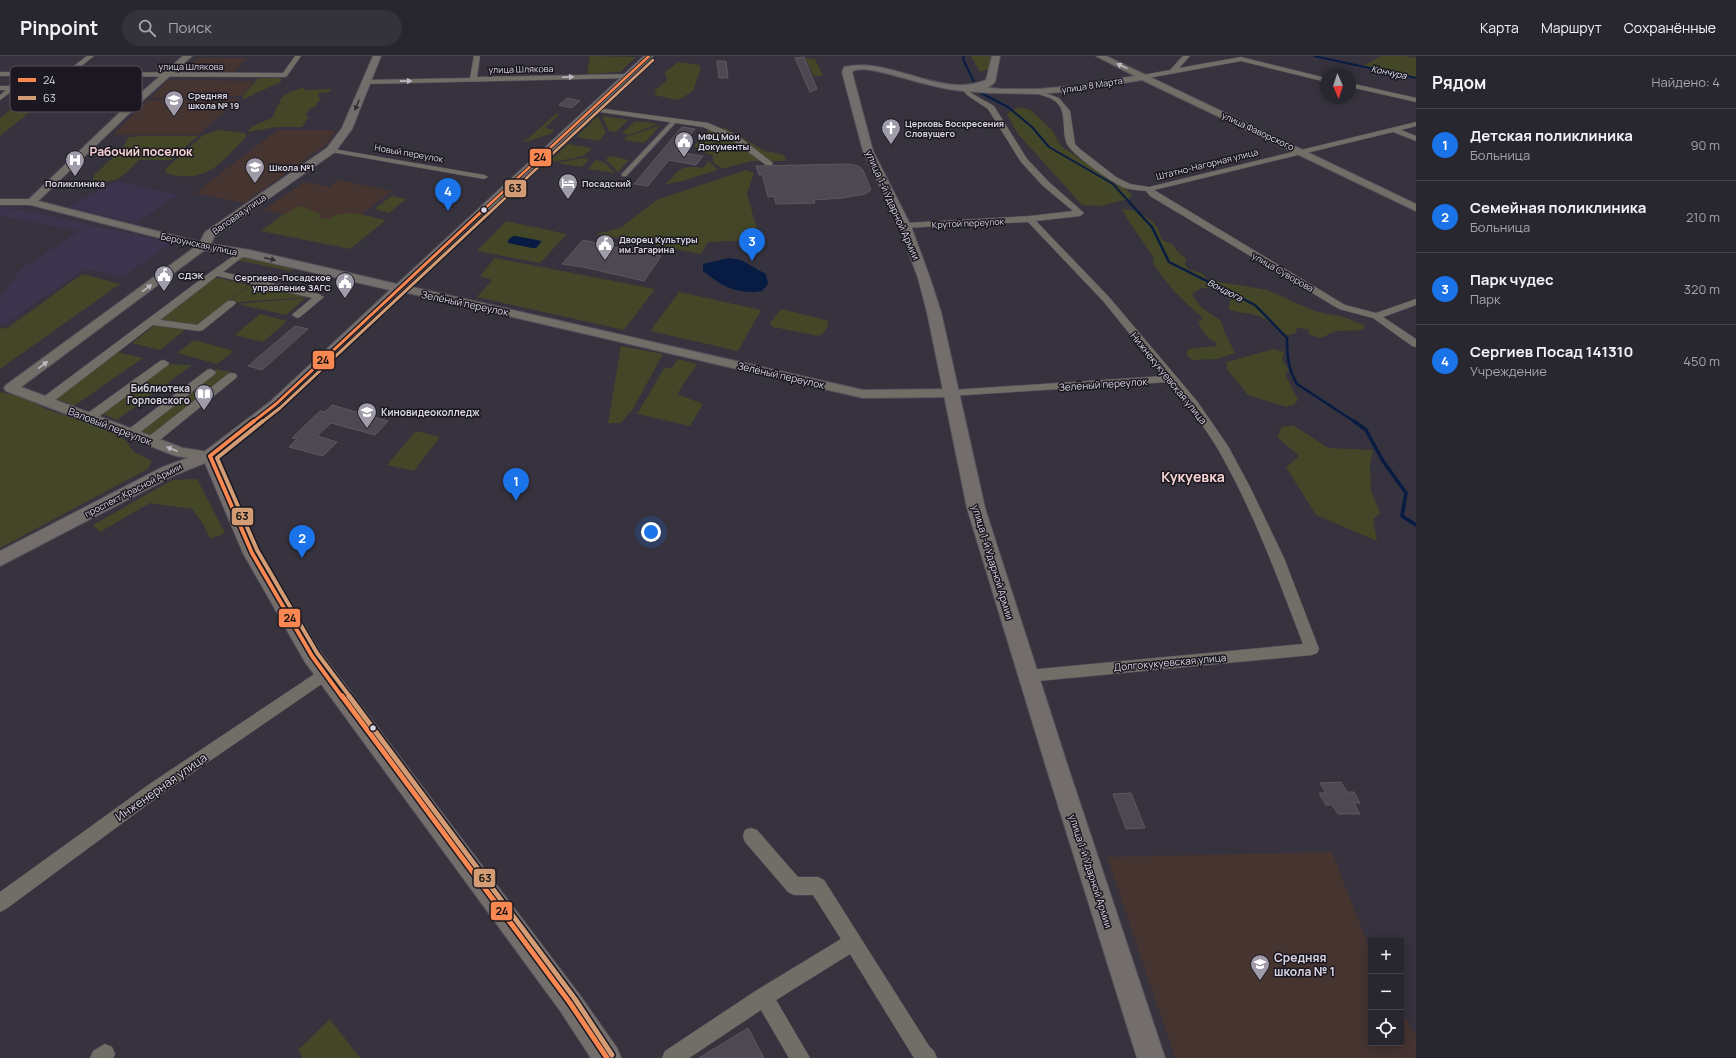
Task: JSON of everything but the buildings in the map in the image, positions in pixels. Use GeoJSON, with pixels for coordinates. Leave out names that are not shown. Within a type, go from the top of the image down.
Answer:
{"type":"FeatureCollection","features":[{"type":"Feature","properties":{"kind":"main road","name":"Валовая улица"},"geometry":{"type":"LineString","coordinates":[[204,246],[209,235],[331,150],[347,129],[377,56]]}},
{"type":"Feature","properties":{"kind":"main road","name":"проспект Красной Армии"},"geometry":{"type":"LineString","coordinates":[[0,560],[169,471],[210,456],[276,404],[649,56]]}},
{"type":"Feature","properties":{"kind":"main road"},"geometry":{"type":"LineString","coordinates":[[964,88],[981,87],[990,82],[996,56]]}},
{"type":"Feature","properties":{"kind":"main road","name":"улица 8 Марта"},"geometry":{"type":"LineString","coordinates":[[851,67],[864,66],[875,68],[964,88]]}},
{"type":"Feature","properties":{"kind":"main road","name":"улица 1-й Ударной Армии"},"geometry":{"type":"LineString","coordinates":[[851,67],[847,69],[847,72],[868,151],[904,226],[924,278],[934,312],[976,508],[1028,676],[1151,1058]]}},
{"type":"Feature","properties":{"kind":"main road","name":"Бероунская улица"},"geometry":{"type":"LineString","coordinates":[[204,246],[399,288]]}},
{"type":"Feature","properties":{"kind":"main road"},"geometry":{"type":"LineString","coordinates":[[210,456],[252,553],[324,675],[570,1003],[607,1058]]}},
{"type":"Feature","properties":{"kind":"street"},"geometry":{"type":"LineString","coordinates":[[78,66],[91,56]]}},
{"type":"Feature","properties":{"kind":"street"},"geometry":{"type":"LineString","coordinates":[[142,96],[188,56]]}},
{"type":"Feature","properties":{"kind":"street","name":"улица Шлякова"},"geometry":{"type":"LineString","coordinates":[[142,75],[285,75],[298,56]]}},
{"type":"Feature","properties":{"kind":"street"},"geometry":{"type":"LineString","coordinates":[[473,79],[477,56]]}},
{"type":"Feature","properties":{"kind":"street","name":"улица Фаворского"},"geometry":{"type":"LineString","coordinates":[[1100,56],[1416,208]]}},
{"type":"Feature","properties":{"kind":"street"},"geometry":{"type":"LineString","coordinates":[[1173,71],[1187,56]]}},
{"type":"Feature","properties":{"kind":"street","name":"улица 8 Марта"},"geometry":{"type":"LineString","coordinates":[[964,88],[1003,92],[1064,90],[1241,59],[1320,79]]}},
{"type":"Feature","properties":{"kind":"street","name":"улица Шлякова"},"geometry":{"type":"LineString","coordinates":[[367,82],[628,76]]}},
{"type":"Feature","properties":{"kind":"street"},"geometry":{"type":"LineString","coordinates":[[990,82],[1003,92]]}},
{"type":"Feature","properties":{"kind":"street"},"geometry":{"type":"LineString","coordinates":[[1356,86],[1416,100]]}},
{"type":"Feature","properties":{"kind":"street","name":"Крутой переулок"},"geometry":{"type":"LineString","coordinates":[[904,226],[1030,219],[1080,214],[1046,184],[1024,160],[991,108],[969,94],[964,88]]}},
{"type":"Feature","properties":{"kind":"street"},"geometry":{"type":"LineString","coordinates":[[0,98],[10,90]]}},
{"type":"Feature","properties":{"kind":"street"},"geometry":{"type":"LineString","coordinates":[[1037,92],[1057,99],[1067,113],[1067,126],[1071,144],[1077,151],[1094,162],[1113,179],[1128,186],[1151,192]]}},
{"type":"Feature","properties":{"kind":"street"},"geometry":{"type":"LineString","coordinates":[[593,109],[705,125],[735,138],[769,162]]}},
{"type":"Feature","properties":{"kind":"street"},"geometry":{"type":"LineString","coordinates":[[31,202],[125,112]]}},
{"type":"Feature","properties":{"kind":"street"},"geometry":{"type":"LineString","coordinates":[[624,175],[674,121]]}},
{"type":"Feature","properties":{"kind":"street","name":"Штатно-Нагорная улица"},"geometry":{"type":"LineString","coordinates":[[1151,192],[1223,170],[1416,124]]}},
{"type":"Feature","properties":{"kind":"street"},"geometry":{"type":"LineString","coordinates":[[1392,130],[1416,139]]}},
{"type":"Feature","properties":{"kind":"street","name":"Новый переулок"},"geometry":{"type":"LineString","coordinates":[[331,150],[484,177]]}},
{"type":"Feature","properties":{"kind":"street","name":"улица Суворова"},"geometry":{"type":"LineString","coordinates":[[1151,192],[1342,307],[1376,316],[1416,344]]}},
{"type":"Feature","properties":{"kind":"street","name":"Бероунская улица"},"geometry":{"type":"LineString","coordinates":[[0,202],[31,202],[204,246]]}},
{"type":"Feature","properties":{"kind":"street","name":"Нижнекукуевская улица"},"geometry":{"type":"LineString","coordinates":[[1030,219],[1106,299],[1170,379],[1193,404],[1224,449],[1277,558],[1312,649]]}},
{"type":"Feature","properties":{"kind":"street","name":"Валовая улица"},"geometry":{"type":"LineString","coordinates":[[12,388],[204,246]]}},
{"type":"Feature","properties":{"kind":"street"},"geometry":{"type":"LineString","coordinates":[[46,401],[242,253]]}},
{"type":"Feature","properties":{"kind":"street"},"geometry":{"type":"LineString","coordinates":[[215,273],[319,297],[297,315]]}},
{"type":"Feature","properties":{"kind":"street","name":"Зелёный переулок"},"geometry":{"type":"LineString","coordinates":[[399,288],[863,394],[952,393],[1170,379]]}},
{"type":"Feature","properties":{"kind":"street"},"geometry":{"type":"LineString","coordinates":[[1376,316],[1416,302]]}},
{"type":"Feature","properties":{"kind":"street"},"geometry":{"type":"LineString","coordinates":[[152,322],[199,328],[231,303]]}},
{"type":"Feature","properties":{"kind":"street"},"geometry":{"type":"LineString","coordinates":[[89,418],[164,362]]}},
{"type":"Feature","properties":{"kind":"street"},"geometry":{"type":"LineString","coordinates":[[130,434],[211,372]]}},
{"type":"Feature","properties":{"kind":"street"},"geometry":{"type":"LineString","coordinates":[[151,441],[232,376]]}},
{"type":"Feature","properties":{"kind":"street","name":"Валовый переулок"},"geometry":{"type":"LineString","coordinates":[[12,388],[181,453],[210,456]]}},
{"type":"Feature","properties":{"kind":"street","name":"Долгокукуевская улица"},"geometry":{"type":"LineString","coordinates":[[1028,676],[1312,649]]}},
{"type":"Feature","properties":{"kind":"street","name":"Инженерная улица"},"geometry":{"type":"LineString","coordinates":[[0,903],[157,788],[324,675]]}},
{"type":"Feature","properties":{"kind":"street"},"geometry":{"type":"LineString","coordinates":[[751,836],[794,886],[818,886],[853,942],[920,1056]]}},
{"type":"Feature","properties":{"kind":"street"},"geometry":{"type":"LineString","coordinates":[[672,1058],[853,942]]}},
{"type":"Feature","properties":{"kind":"street"},"geometry":{"type":"LineString","coordinates":[[764,998],[800,1058]]}},
{"type":"Feature","properties":{"kind":"shaded area"},"geometry":{"type":"Polygon","coordinates":[[[198,58],[247,58],[234,72],[181,72],[198,58]]]}},
{"type":"Feature","properties":{"kind":"shaded area"},"geometry":{"type":"Polygon","coordinates":[[[168,80],[254,81],[242,96],[151,98],[168,80]]]}},
{"type":"Feature","properties":{"kind":"shaded area","name":"Средняя школа № 19"},"geometry":{"type":"Polygon","coordinates":[[[239,99],[198,135],[113,135],[135,112],[142,112],[142,105],[147,100],[239,99]]]}},
{"type":"Feature","properties":{"kind":"shaded area"},"geometry":{"type":"Polygon","coordinates":[[[277,130],[335,130],[330,142],[244,203],[195,193],[277,130]]]}},
{"type":"Feature","properties":{"kind":"shaded area"},"geometry":{"type":"Polygon","coordinates":[[[339,180],[392,191],[344,228],[263,210],[304,182],[329,187],[339,180]]]}},
{"type":"Feature","properties":{"kind":"shaded area"},"geometry":{"type":"Polygon","coordinates":[[[116,181],[179,195],[136,223],[67,207],[116,181]]]}},
{"type":"Feature","properties":{"kind":"shaded area"},"geometry":{"type":"Polygon","coordinates":[[[0,207],[28,211],[172,243],[123,277],[85,269],[4,325],[0,324],[0,297],[21,269],[79,231],[0,216],[0,207]]]}},
{"type":"Feature","properties":{"kind":"shaded area","name":"Средняя школа № 1"},"geometry":{"type":"Polygon","coordinates":[[[1332,852],[1368,944],[1368,1046],[1404,1046],[1404,1015],[1416,1036],[1416,1058],[1175,1058],[1107,857],[1332,852]]]}},
{"type":"Feature","properties":{"kind":"green space"},"geometry":{"type":"Polygon","coordinates":[[[590,56],[636,57],[620,72],[587,74],[590,56]]]}},
{"type":"Feature","properties":{"kind":"green space"},"geometry":{"type":"Polygon","coordinates":[[[971,56],[991,56],[992,62],[988,69],[980,72],[971,56]]]}},
{"type":"Feature","properties":{"kind":"green space"},"geometry":{"type":"Polygon","coordinates":[[[1381,56],[1403,56],[1416,58],[1416,77],[1363,66],[1381,56]]]}},
{"type":"Feature","properties":{"kind":"green space"},"geometry":{"type":"Polygon","coordinates":[[[805,58],[815,59],[823,76],[814,76],[805,58]]]}},
{"type":"Feature","properties":{"kind":"green space"},"geometry":{"type":"Polygon","coordinates":[[[678,62],[700,65],[700,71],[693,91],[679,100],[653,95],[657,92],[654,91],[667,80],[665,72],[678,62]]]}},
{"type":"Feature","properties":{"kind":"green space"},"geometry":{"type":"Polygon","coordinates":[[[258,78],[281,78],[281,82],[243,99],[243,96],[258,78]]]}},
{"type":"Feature","properties":{"kind":"green space"},"geometry":{"type":"Polygon","coordinates":[[[303,88],[307,90],[331,89],[330,92],[319,93],[318,97],[321,98],[315,107],[311,108],[305,115],[309,116],[302,127],[278,127],[247,132],[253,126],[272,118],[278,105],[281,104],[279,102],[283,96],[303,88]]]}},
{"type":"Feature","properties":{"kind":"green space"},"geometry":{"type":"Polygon","coordinates":[[[1018,107],[1031,110],[1052,130],[1061,146],[1125,188],[1132,195],[1129,199],[1100,206],[1082,205],[1018,134],[1007,114],[1018,107]]]}},
{"type":"Feature","properties":{"kind":"green space"},"geometry":{"type":"Polygon","coordinates":[[[10,110],[10,112],[30,112],[0,136],[0,118],[10,110]]]}},
{"type":"Feature","properties":{"kind":"green space"},"geometry":{"type":"Polygon","coordinates":[[[556,114],[559,115],[545,128],[555,130],[550,134],[523,143],[556,114]]]}},
{"type":"Feature","properties":{"kind":"green space"},"geometry":{"type":"Polygon","coordinates":[[[598,116],[606,133],[599,141],[576,137],[598,116]]]}},
{"type":"Feature","properties":{"kind":"green space"},"geometry":{"type":"Polygon","coordinates":[[[602,116],[628,120],[616,132],[609,131],[602,116]]]}},
{"type":"Feature","properties":{"kind":"green space"},"geometry":{"type":"Polygon","coordinates":[[[635,121],[658,124],[629,135],[622,133],[635,121]]]}},
{"type":"Feature","properties":{"kind":"green space"},"geometry":{"type":"Polygon","coordinates":[[[661,125],[644,143],[624,140],[626,137],[661,125]]]}},
{"type":"Feature","properties":{"kind":"green space"},"geometry":{"type":"Polygon","coordinates":[[[712,126],[727,129],[765,151],[784,155],[786,161],[751,161],[722,169],[713,162],[713,155],[700,152],[694,146],[712,126]]]}},
{"type":"Feature","properties":{"kind":"green space"},"geometry":{"type":"Polygon","coordinates":[[[219,130],[245,133],[246,137],[220,163],[202,174],[180,176],[166,173],[165,169],[203,135],[219,130]]]}},
{"type":"Feature","properties":{"kind":"green space"},"geometry":{"type":"Polygon","coordinates":[[[198,136],[171,160],[139,160],[119,178],[108,181],[92,180],[95,174],[120,151],[129,137],[198,136]]]}},
{"type":"Feature","properties":{"kind":"green space"},"geometry":{"type":"Polygon","coordinates":[[[568,144],[592,148],[584,156],[553,162],[546,169],[542,168],[568,144]]]}},
{"type":"Feature","properties":{"kind":"green space"},"geometry":{"type":"Polygon","coordinates":[[[609,156],[629,160],[618,172],[606,160],[609,156]]]}},
{"type":"Feature","properties":{"kind":"green space"},"geometry":{"type":"Polygon","coordinates":[[[582,158],[589,159],[582,167],[557,163],[582,158]]]}},
{"type":"Feature","properties":{"kind":"green space"},"geometry":{"type":"Polygon","coordinates":[[[596,160],[604,162],[615,173],[588,169],[596,160]]]}},
{"type":"Feature","properties":{"kind":"green space"},"geometry":{"type":"Polygon","coordinates":[[[709,161],[718,170],[683,181],[666,184],[678,171],[690,167],[703,168],[709,161]]]}},
{"type":"Feature","properties":{"kind":"green space"},"geometry":{"type":"Polygon","coordinates":[[[746,170],[754,173],[747,194],[760,240],[708,242],[701,254],[596,234],[620,228],[657,200],[746,170]]]}},
{"type":"Feature","properties":{"kind":"green space"},"geometry":{"type":"Polygon","coordinates":[[[392,196],[406,199],[389,213],[374,209],[392,196]]]}},
{"type":"Feature","properties":{"kind":"green space"},"geometry":{"type":"Polygon","coordinates":[[[300,206],[321,214],[319,218],[329,219],[335,215],[349,213],[386,220],[350,249],[261,231],[282,215],[300,206]]]}},
{"type":"Feature","properties":{"kind":"green space"},"geometry":{"type":"Polygon","coordinates":[[[1122,209],[1135,211],[1151,220],[1157,226],[1162,240],[1172,244],[1186,259],[1185,264],[1189,270],[1202,273],[1208,280],[1267,290],[1314,311],[1344,317],[1364,325],[1365,328],[1358,330],[1337,331],[1322,337],[1315,337],[1310,335],[1308,329],[1297,328],[1296,333],[1286,335],[1277,330],[1266,319],[1229,310],[1229,303],[1233,297],[1228,291],[1204,288],[1199,289],[1192,295],[1201,307],[1221,321],[1224,331],[1235,353],[1217,359],[1192,360],[1187,355],[1188,349],[1216,346],[1217,343],[1207,337],[1202,330],[1198,322],[1203,318],[1189,306],[1158,271],[1153,263],[1154,258],[1131,225],[1122,209]]]}},
{"type":"Feature","properties":{"kind":"green space"},"geometry":{"type":"Polygon","coordinates":[[[506,221],[567,234],[540,263],[477,251],[506,221]]]}},
{"type":"Feature","properties":{"kind":"green space"},"geometry":{"type":"Polygon","coordinates":[[[242,255],[295,267],[290,271],[237,260],[242,255]]]}},
{"type":"Feature","properties":{"kind":"green space"},"geometry":{"type":"Polygon","coordinates":[[[495,258],[655,289],[624,330],[477,297],[492,280],[480,276],[495,258]]]}},
{"type":"Feature","properties":{"kind":"green space"},"geometry":{"type":"Polygon","coordinates":[[[82,274],[120,284],[0,369],[0,327],[6,329],[82,274]]]}},
{"type":"Feature","properties":{"kind":"green space"},"geometry":{"type":"Polygon","coordinates":[[[214,277],[249,285],[197,326],[156,321],[214,277]]]}},
{"type":"Feature","properties":{"kind":"green space"},"geometry":{"type":"Polygon","coordinates":[[[250,285],[308,297],[227,303],[250,285]]]}},
{"type":"Feature","properties":{"kind":"green space"},"geometry":{"type":"Polygon","coordinates":[[[679,292],[761,310],[738,351],[650,331],[679,292]]]}},
{"type":"Feature","properties":{"kind":"green space"},"geometry":{"type":"Polygon","coordinates":[[[306,298],[286,315],[237,304],[306,298]]]}},
{"type":"Feature","properties":{"kind":"green space"},"geometry":{"type":"Polygon","coordinates":[[[781,309],[826,320],[828,321],[827,327],[823,334],[819,336],[773,327],[770,323],[781,309]]]}},
{"type":"Feature","properties":{"kind":"green space"},"geometry":{"type":"Polygon","coordinates":[[[260,314],[287,321],[263,342],[235,335],[260,314]]]}},
{"type":"Feature","properties":{"kind":"green space"},"geometry":{"type":"Polygon","coordinates":[[[156,324],[187,328],[160,350],[132,343],[156,324]]]}},
{"type":"Feature","properties":{"kind":"green space"},"geometry":{"type":"Polygon","coordinates":[[[194,340],[234,351],[217,364],[177,353],[194,340]]]}},
{"type":"Feature","properties":{"kind":"green space"},"geometry":{"type":"Polygon","coordinates":[[[621,346],[663,354],[631,412],[621,423],[608,423],[621,346]]]}},
{"type":"Feature","properties":{"kind":"green space"},"geometry":{"type":"Polygon","coordinates":[[[1274,349],[1284,352],[1282,360],[1289,370],[1285,374],[1298,400],[1293,405],[1286,407],[1248,395],[1227,369],[1227,362],[1274,349]]]}},
{"type":"Feature","properties":{"kind":"green space"},"geometry":{"type":"Polygon","coordinates":[[[117,352],[143,358],[74,406],[54,398],[117,352]]]}},
{"type":"Feature","properties":{"kind":"green space"},"geometry":{"type":"Polygon","coordinates":[[[678,359],[697,364],[677,394],[703,404],[690,426],[637,414],[665,367],[671,369],[678,359]]]}},
{"type":"Feature","properties":{"kind":"green space"},"geometry":{"type":"Polygon","coordinates":[[[167,364],[192,365],[117,420],[100,413],[167,364]]]}},
{"type":"Feature","properties":{"kind":"green space"},"geometry":{"type":"Polygon","coordinates":[[[217,369],[233,373],[152,437],[138,433],[217,369]]]}},
{"type":"Feature","properties":{"kind":"green space"},"geometry":{"type":"Polygon","coordinates":[[[0,392],[23,397],[46,409],[109,430],[126,441],[134,452],[152,461],[148,469],[0,548],[0,392]]]}},
{"type":"Feature","properties":{"kind":"green space"},"geometry":{"type":"Polygon","coordinates":[[[1293,425],[1328,448],[1373,450],[1370,465],[1371,491],[1380,513],[1373,519],[1377,541],[1316,515],[1286,467],[1299,456],[1277,437],[1282,427],[1293,425]]]}},
{"type":"Feature","properties":{"kind":"green space"},"geometry":{"type":"Polygon","coordinates":[[[416,431],[440,437],[414,471],[387,465],[416,431]]]}},
{"type":"Feature","properties":{"kind":"green space"},"geometry":{"type":"Polygon","coordinates":[[[197,479],[225,533],[210,539],[203,524],[192,509],[150,503],[100,532],[93,525],[172,480],[197,479]]]}},
{"type":"Feature","properties":{"kind":"green space"},"geometry":{"type":"Polygon","coordinates":[[[330,1019],[360,1058],[303,1058],[298,1050],[330,1019]]]}},
{"type":"Feature","properties":{"kind":"water"},"geometry":{"type":"Polygon","coordinates":[[[513,236],[542,241],[536,248],[508,243],[508,240],[513,236]]]}},
{"type":"Feature","properties":{"kind":"water"},"geometry":{"type":"Polygon","coordinates":[[[729,258],[741,260],[766,274],[768,284],[762,291],[745,292],[723,285],[703,271],[703,264],[729,258]]]}},
{"type":"Feature","properties":{"kind":"waterway","name":"Вондюга"},"geometry":{"type":"LineString","coordinates":[[964,56],[963,59],[976,86]]}},
{"type":"Feature","properties":{"kind":"waterway","name":"Кончура"},"geometry":{"type":"LineString","coordinates":[[1314,56],[1416,78]]}},
{"type":"Feature","properties":{"kind":"waterway","name":"Вондюга"},"geometry":{"type":"LineString","coordinates":[[979,92],[1008,107],[1032,127],[1049,147],[1113,184],[1140,214]]}},
{"type":"Feature","properties":{"kind":"waterway","name":"Вондюга"},"geometry":{"type":"LineString","coordinates":[[1139,213],[1152,227],[1169,262],[1255,305],[1287,338],[1289,362],[1297,384],[1355,422]]}},
{"type":"Feature","properties":{"kind":"waterway","name":"Вондюга"},"geometry":{"type":"LineString","coordinates":[[1354,421],[1366,430],[1383,461],[1406,493],[1402,516],[1416,525]]}},
{"type":"Feature","properties":{"kind":"transit line","name":"24"},"geometry":{"type":"LineString","coordinates":[[210,456],[276,404],[649,56]]}},
{"type":"Feature","properties":{"kind":"transit line","name":"63"},"geometry":{"type":"LineString","coordinates":[[612,1055],[575,999],[317,653],[257,550],[217,458],[280,408],[653,60]]}},
{"type":"Feature","properties":{"kind":"transit line","name":"24"},"geometry":{"type":"LineString","coordinates":[[210,456],[252,553],[312,656],[570,1003],[607,1058]]}},
{"type":"Feature","properties":{"kind":"place","name":"Средняя школа № 19"},"geometry":{"type":"Point","coordinates":[174,117]}},
{"type":"Feature","properties":{"kind":"place","name":"Церковь Воскресения Словущего"},"geometry":{"type":"Point","coordinates":[891,145]}},
{"type":"Feature","properties":{"kind":"place","name":"МФЦ Мои Документы"},"geometry":{"type":"Point","coordinates":[684,158]}},
{"type":"Feature","properties":{"kind":"place","name":"Поликлиника"},"geometry":{"type":"Point","coordinates":[75,177]}},
{"type":"Feature","properties":{"kind":"place","name":"Школа №1"},"geometry":{"type":"Point","coordinates":[255,184]}},
{"type":"Feature","properties":{"kind":"place","name":"Посадский"},"geometry":{"type":"Point","coordinates":[568,200]}},
{"type":"Feature","properties":{"kind":"place","name":"Сергиев Посад 141310"},"geometry":{"type":"Point","coordinates":[448,211]}},
{"type":"Feature","properties":{"kind":"place","name":"Дворец Культуры им.Гагарина"},"geometry":{"type":"Point","coordinates":[605,261]}},
{"type":"Feature","properties":{"kind":"place","name":"Парк чудес"},"geometry":{"type":"Point","coordinates":[752,261]}},
{"type":"Feature","properties":{"kind":"place","name":"СДЭК"},"geometry":{"type":"Point","coordinates":[164,292]}},
{"type":"Feature","properties":{"kind":"place","name":"Сергиево-Посадское управление ЗАГС"},"geometry":{"type":"Point","coordinates":[345,299]}},
{"type":"Feature","properties":{"kind":"place","name":"Библиотека Горловского"},"geometry":{"type":"Point","coordinates":[204,411]}},
{"type":"Feature","properties":{"kind":"place","name":"Киновидеоколледж"},"geometry":{"type":"Point","coordinates":[367,429]}},
{"type":"Feature","properties":{"kind":"place","name":"Детская поликлиника"},"geometry":{"type":"Point","coordinates":[516,501]}},
{"type":"Feature","properties":{"kind":"place","name":"Семейная поликлиника"},"geometry":{"type":"Point","coordinates":[302,558]}},
{"type":"Feature","properties":{"kind":"place","name":"Средняя школа № 1"},"geometry":{"type":"Point","coordinates":[1260,981]}},
{"type":"Feature","properties":{"kind":"district","name":"Рабочий поселок"},"geometry":{"type":"Point","coordinates":[141,151]}},
{"type":"Feature","properties":{"kind":"district","name":"Кукуевка"},"geometry":{"type":"Point","coordinates":[1193,476]}}]}
